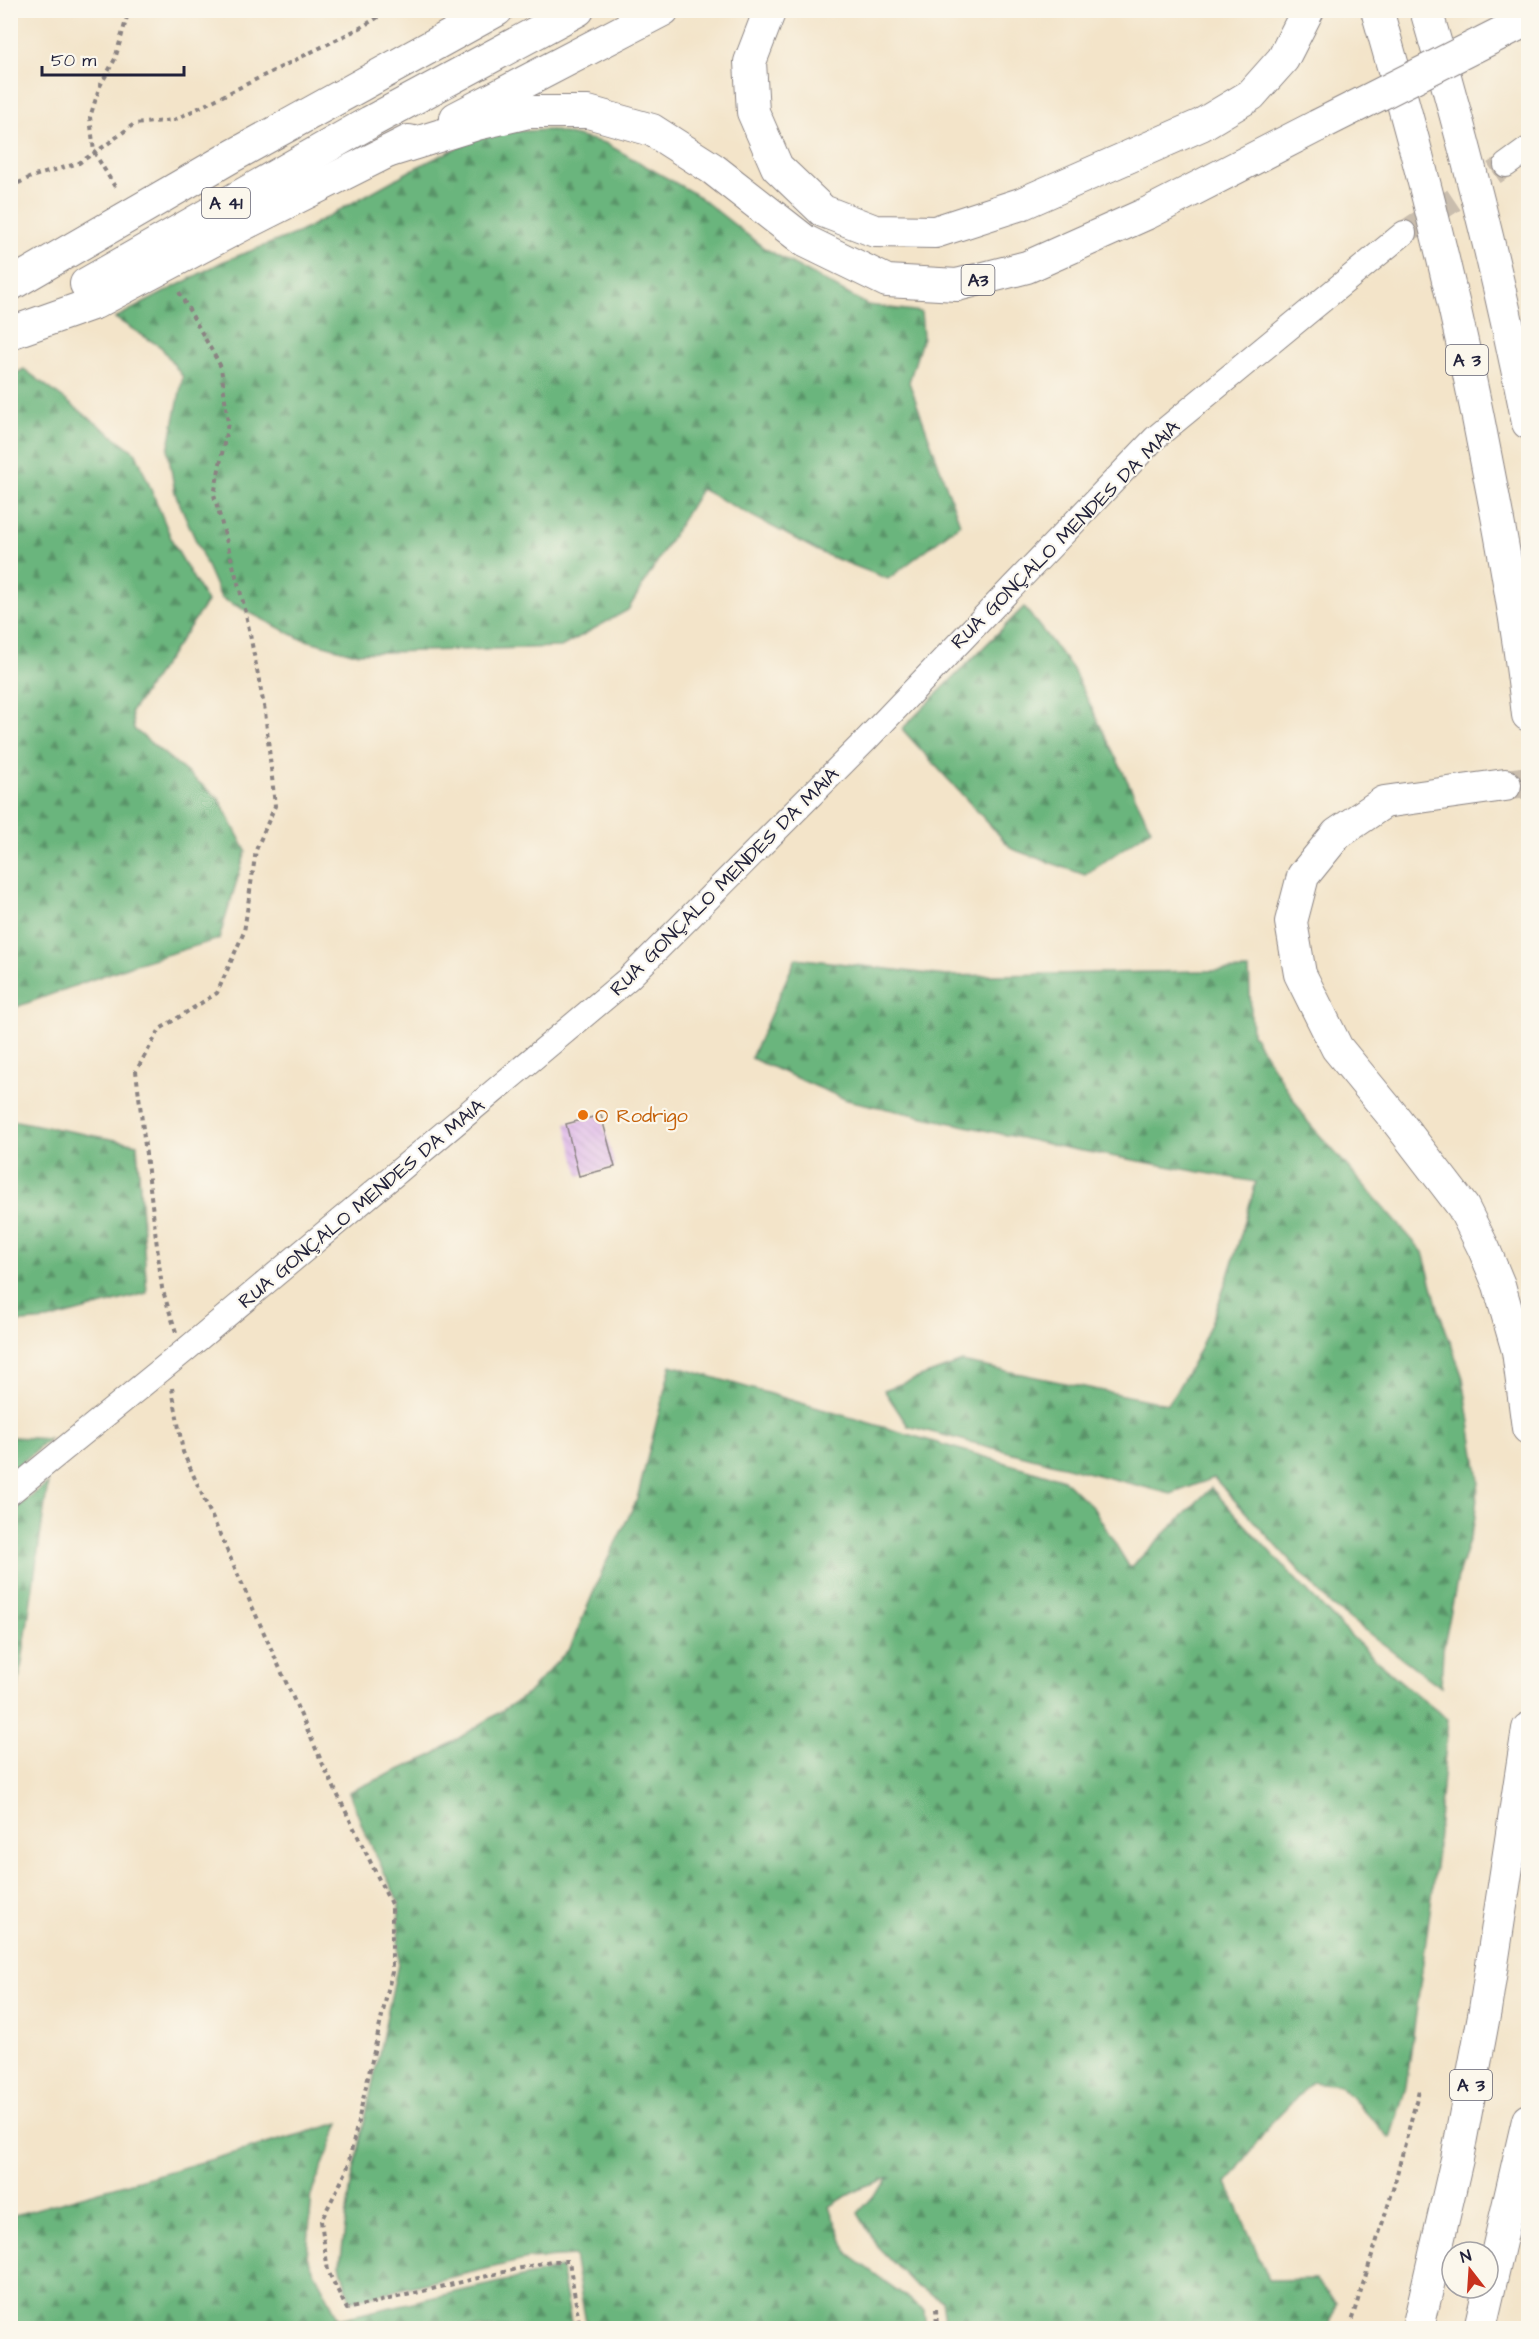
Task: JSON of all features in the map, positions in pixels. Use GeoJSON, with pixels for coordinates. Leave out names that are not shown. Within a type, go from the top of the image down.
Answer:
{"type":"FeatureCollection","features":[{"type":"Feature","properties":{"kind":"highway","name":"A 41"},"geometry":{"type":"LineString","coordinates":[[10,285],[278,130],[497,10]]}},
{"type":"Feature","properties":{"kind":"highway","name":"A 41"},"geometry":{"type":"LineString","coordinates":[[10,331],[230,200],[444,81],[578,10]]}},
{"type":"Feature","properties":{"kind":"highway"},"geometry":{"type":"LineString","coordinates":[[10,331],[95,303],[242,225],[663,10]]}},
{"type":"Feature","properties":{"kind":"highway"},"geometry":{"type":"LineString","coordinates":[[770,10],[750,62],[753,112],[777,167],[823,211],[875,231],[935,232],[1021,204],[1201,125],[1251,95],[1283,59],[1308,10]]}},
{"type":"Feature","properties":{"kind":"highway","name":"A 3"},"geometry":{"type":"LineString","coordinates":[[1377,10],[1421,165],[1464,349],[1503,543],[1528,715]]}},
{"type":"Feature","properties":{"kind":"highway","name":"A 3"},"geometry":{"type":"LineString","coordinates":[[1426,10],[1465,144],[1502,299],[1528,423]]}},
{"type":"Feature","properties":{"kind":"highway","name":"A3"},"geometry":{"type":"LineString","coordinates":[[390,151],[477,124],[529,112],[588,112],[652,130],[713,169],[805,241],[887,281],[957,285],[1027,267],[1148,213],[1526,20]]}},
{"type":"Feature","properties":{"kind":"highway"},"geometry":{"type":"LineString","coordinates":[[1505,785],[1384,802],[1337,834],[1303,876],[1291,922],[1300,974],[1337,1048],[1397,1121],[1463,1208],[1484,1249],[1498,1285],[1518,1351],[1528,1428]]}},
{"type":"Feature","properties":{"kind":"highway","name":"A 3"},"geometry":{"type":"LineString","coordinates":[[1418,2328],[1457,2159],[1481,2033],[1528,1729]]}},
{"type":"Feature","properties":{"kind":"highway"},"geometry":{"type":"LineString","coordinates":[[1480,2328],[1528,2120]]}},
{"type":"Feature","properties":{"kind":"street"},"geometry":{"type":"LineString","coordinates":[[1506,165],[1528,148]]}},
{"type":"Feature","properties":{"kind":"street","name":"RUA GONÇALO MENDES DA MAIA"},"geometry":{"type":"LineString","coordinates":[[10,1493],[175,1359],[629,978],[866,740],[1155,438],[1404,233]]}},
{"type":"Feature","properties":{"kind":"path"},"geometry":{"type":"LineString","coordinates":[[116,187],[94,152],[90,117],[100,86],[115,59],[129,10]]}},
{"type":"Feature","properties":{"kind":"path"},"geometry":{"type":"LineString","coordinates":[[10,187],[31,177],[79,163],[134,124],[174,120],[360,28],[390,10]]}},
{"type":"Feature","properties":{"kind":"path"},"geometry":{"type":"LineString","coordinates":[[179,292],[221,368],[228,423],[214,495],[248,620],[265,711],[275,806],[256,850],[244,932],[217,993],[160,1029],[136,1071],[162,1288],[175,1359],[183,1452],[324,1767],[392,1906],[392,1972],[366,2088],[347,2170],[321,2221],[328,2271],[347,2309],[550,2260],[569,2261],[580,2328]]}},
{"type":"Feature","properties":{"kind":"path"},"geometry":{"type":"LineString","coordinates":[[1348,2328],[1392,2193],[1419,2090]]}},
{"type":"Feature","properties":{"kind":"path"},"geometry":{"type":"LineString","coordinates":[[936,2309],[937,2328]]}},
{"type":"Feature","properties":{"kind":"green space"},"geometry":{"type":"Polygon","coordinates":[[[551,130],[605,143],[697,195],[764,248],[868,305],[921,312],[923,337],[909,382],[960,524],[888,579],[824,554],[701,489],[628,610],[561,647],[352,653],[299,638],[221,598],[175,493],[168,451],[183,377],[161,347],[115,318],[222,262],[300,232],[417,167],[490,132],[551,130]]]}},
{"type":"Feature","properties":{"kind":"green space"},"geometry":{"type":"Polygon","coordinates":[[[24,369],[136,453],[174,545],[207,602],[131,712],[134,729],[219,799],[246,851],[219,939],[132,965],[11,1009],[10,377],[24,369]]]}},
{"type":"Feature","properties":{"kind":"green space"},"geometry":{"type":"Polygon","coordinates":[[[1024,607],[1072,668],[1151,829],[1085,875],[1012,849],[902,729],[1024,607]]]}},
{"type":"Feature","properties":{"kind":"green space"},"geometry":{"type":"Polygon","coordinates":[[[796,958],[946,976],[1249,970],[1252,1034],[1308,1122],[1423,1252],[1438,1308],[1463,1378],[1479,1480],[1474,1524],[1459,1572],[1443,1649],[1441,1687],[1331,1605],[1214,1478],[1171,1494],[908,1426],[884,1390],[962,1362],[1167,1404],[1198,1353],[1210,1325],[1231,1269],[1256,1182],[1066,1148],[847,1100],[751,1058],[796,958]]]}},
{"type":"Feature","properties":{"kind":"green space"},"geometry":{"type":"Polygon","coordinates":[[[11,1120],[137,1144],[147,1293],[48,1320],[11,1323],[11,1120]]]}},
{"type":"Feature","properties":{"kind":"green space"},"geometry":{"type":"Polygon","coordinates":[[[671,1365],[1064,1480],[1094,1509],[1130,1568],[1211,1488],[1324,1609],[1384,1667],[1448,1719],[1433,1889],[1406,2087],[1390,2138],[1340,2085],[1312,2082],[1271,2124],[1227,2183],[1269,2280],[1315,2279],[1336,2303],[1330,2328],[946,2328],[942,2300],[916,2286],[877,2246],[858,2213],[890,2178],[859,2188],[829,2207],[849,2255],[924,2310],[926,2328],[587,2328],[574,2256],[528,2259],[350,2301],[340,2264],[351,2184],[398,1964],[399,1903],[363,1828],[349,1792],[431,1756],[525,1696],[570,1648],[604,1567],[637,1499],[671,1365]]]}},
{"type":"Feature","properties":{"kind":"green space"},"geometry":{"type":"Polygon","coordinates":[[[11,1437],[49,1439],[11,1472],[11,1437]]]}},
{"type":"Feature","properties":{"kind":"green space"},"geometry":{"type":"Polygon","coordinates":[[[48,1483],[11,1737],[11,1512],[48,1483]]]}},
{"type":"Feature","properties":{"kind":"green space"},"geometry":{"type":"Polygon","coordinates":[[[340,2123],[312,2192],[307,2257],[339,2319],[561,2268],[572,2328],[11,2328],[11,2216],[340,2123]]]}},
{"type":"Feature","properties":{"kind":"building"},"geometry":{"type":"Polygon","coordinates":[[[601,1115],[615,1167],[579,1176],[566,1124],[601,1115]]]}},
{"type":"Feature","properties":{"kind":"tunnel"},"geometry":{"type":"LineString","coordinates":[[1404,233],[1506,165]]}},
{"type":"Feature","properties":{"kind":"tunnel"},"geometry":{"type":"LineString","coordinates":[[1505,785],[1528,782]]}},
{"type":"Feature","properties":{"kind":"place","name":"O Rodrigo"},"geometry":{"type":"Point","coordinates":[583,1115]}}]}
